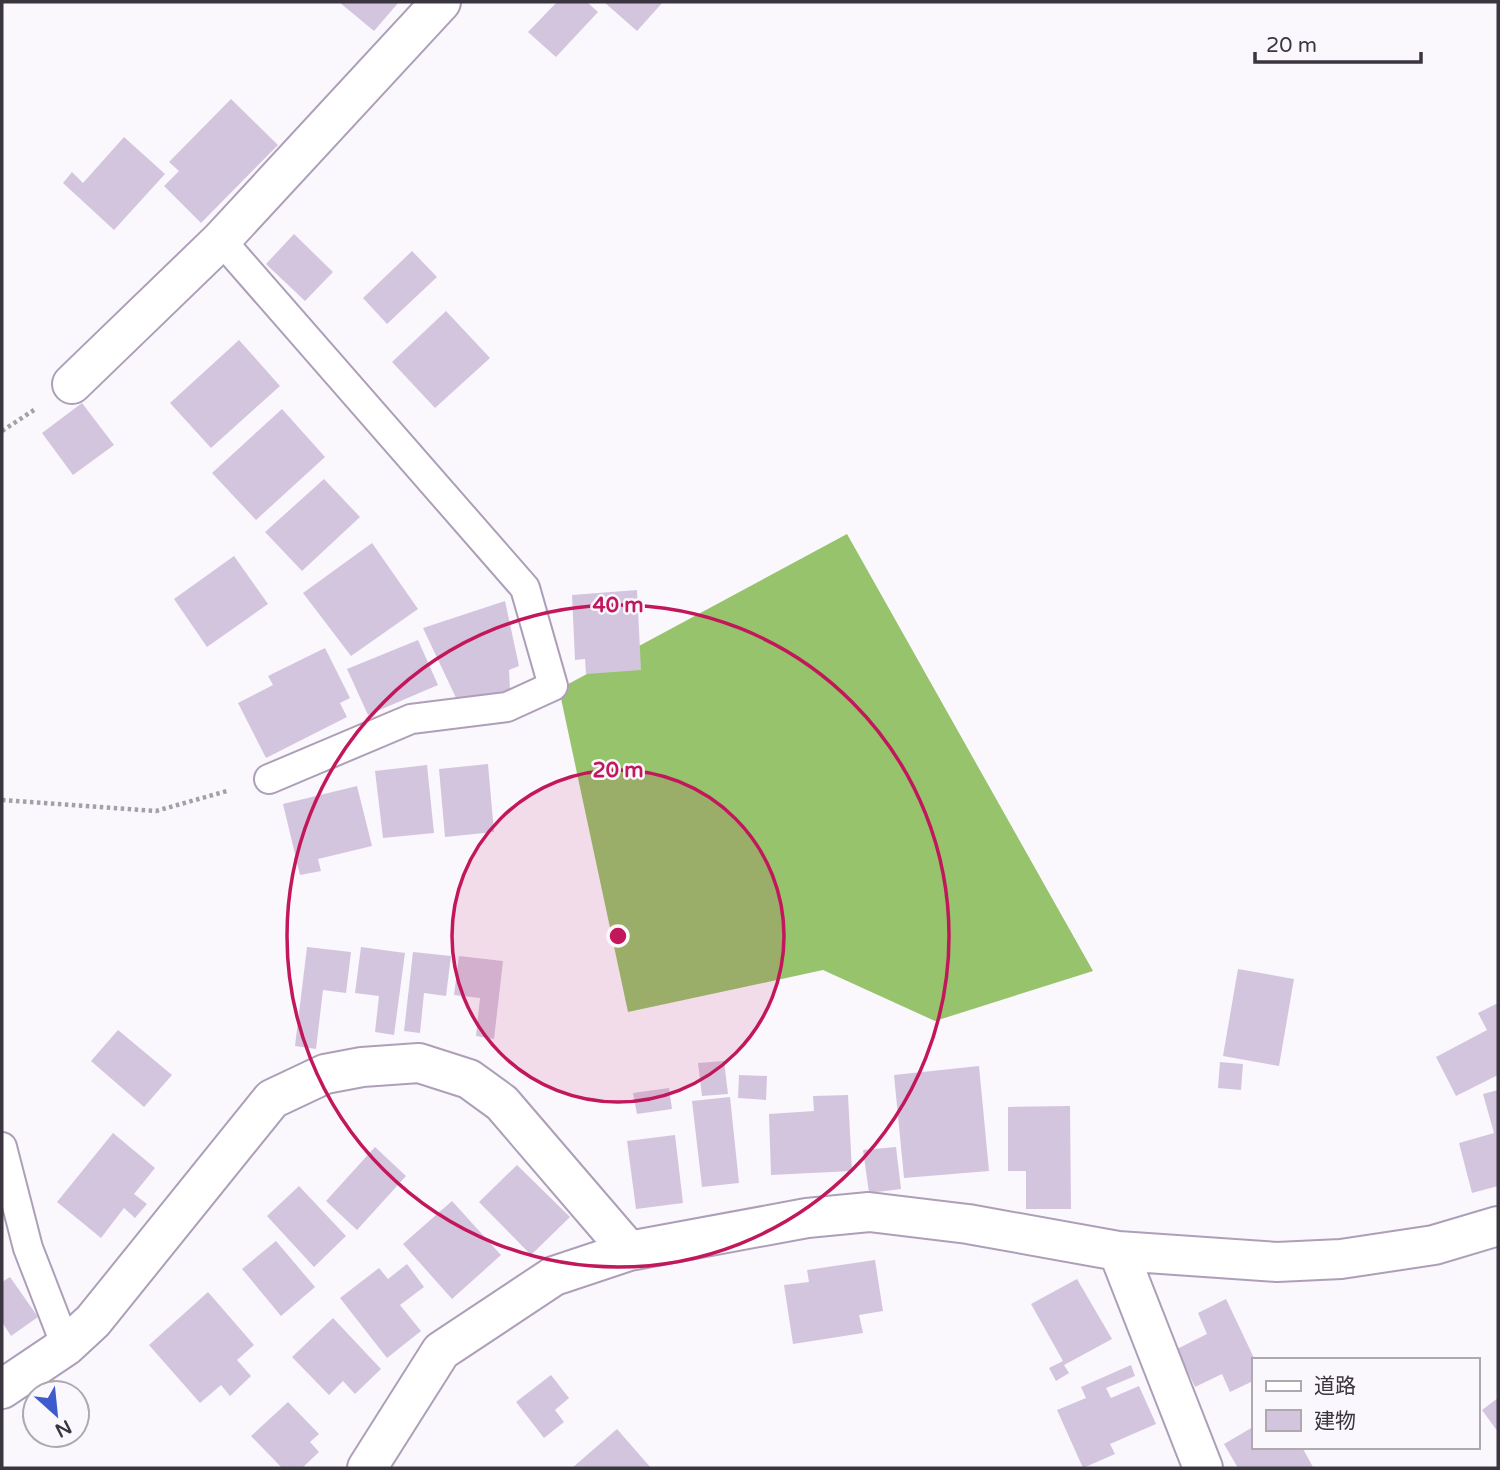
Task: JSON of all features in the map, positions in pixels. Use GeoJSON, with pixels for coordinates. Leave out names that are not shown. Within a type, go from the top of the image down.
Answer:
{"type":"FeatureCollection","features":[{"type":"Feature","properties":{"kind":"street"},"geometry":{"type":"LineString","coordinates":[[72,384],[221,240],[441,2]]}},
{"type":"Feature","properties":{"kind":"street"},"geometry":{"type":"LineString","coordinates":[[2,1389],[66,1346],[93,1321],[272,1099],[325,1074],[362,1067],[419,1063],[469,1079],[502,1103],[629,1251]]}},
{"type":"Feature","properties":{"kind":"street"},"geometry":{"type":"LineString","coordinates":[[367,1468],[441,1351],[554,1276],[629,1251],[807,1218],[869,1212],[968,1224],[1118,1251],[1277,1262],[1341,1259],[1434,1245],[1498,1226]]}},
{"type":"Feature","properties":{"kind":"street"},"geometry":{"type":"LineString","coordinates":[[1118,1251],[1203,1468]]}},
{"type":"Feature","properties":{"kind":"lane"},"geometry":{"type":"LineString","coordinates":[[221,240],[525,588],[553,685],[507,707],[411,719],[269,779]]}},
{"type":"Feature","properties":{"kind":"lane"},"geometry":{"type":"LineString","coordinates":[[2,1147],[28,1248],[66,1346]]}},
{"type":"Feature","properties":{"kind":"path"},"geometry":{"type":"LineString","coordinates":[[2,800],[156,811],[269,779]]}},
{"type":"Feature","properties":{"kind":"green space"},"geometry":{"type":"Polygon","coordinates":[[[847,534],[1093,971],[935,1021],[823,970],[628,1012],[559,689],[847,534]]]}},
{"type":"Feature","properties":{"kind":"building"},"geometry":{"type":"Polygon","coordinates":[[[339,2],[399,2],[374,31],[339,2]]]}},
{"type":"Feature","properties":{"kind":"building"},"geometry":{"type":"Polygon","coordinates":[[[557,2],[587,2],[598,12],[556,57],[528,32],[557,2]]]}},
{"type":"Feature","properties":{"kind":"building"},"geometry":{"type":"Polygon","coordinates":[[[604,2],[663,2],[637,31],[604,2]]]}},
{"type":"Feature","properties":{"kind":"building"},"geometry":{"type":"Polygon","coordinates":[[[231,99],[278,145],[201,223],[164,186],[179,171],[169,162],[231,99]]]}},
{"type":"Feature","properties":{"kind":"building"},"geometry":{"type":"Polygon","coordinates":[[[124,137],[165,174],[114,230],[63,183],[72,172],[83,183],[124,137]]]}},
{"type":"Feature","properties":{"kind":"building"},"geometry":{"type":"Polygon","coordinates":[[[294,234],[333,272],[305,301],[266,264],[294,234]]]}},
{"type":"Feature","properties":{"kind":"building"},"geometry":{"type":"Polygon","coordinates":[[[412,251],[437,277],[387,324],[363,298],[412,251]]]}},
{"type":"Feature","properties":{"kind":"building"},"geometry":{"type":"Polygon","coordinates":[[[446,311],[490,358],[435,408],[392,362],[446,311]]]}},
{"type":"Feature","properties":{"kind":"building"},"geometry":{"type":"Polygon","coordinates":[[[239,340],[280,386],[211,448],[170,403],[239,340]]]}},
{"type":"Feature","properties":{"kind":"building"},"geometry":{"type":"Polygon","coordinates":[[[82,403],[114,445],[73,475],[42,433],[82,403]]]}},
{"type":"Feature","properties":{"kind":"building"},"geometry":{"type":"Polygon","coordinates":[[[282,409],[325,457],[256,520],[212,473],[282,409]]]}},
{"type":"Feature","properties":{"kind":"building"},"geometry":{"type":"Polygon","coordinates":[[[324,479],[360,517],[302,571],[265,532],[324,479]]]}},
{"type":"Feature","properties":{"kind":"building"},"geometry":{"type":"Polygon","coordinates":[[[372,543],[418,609],[351,656],[303,593],[372,543]]]}},
{"type":"Feature","properties":{"kind":"building"},"geometry":{"type":"Polygon","coordinates":[[[234,556],[268,604],[207,647],[174,599],[234,556]]]}},
{"type":"Feature","properties":{"kind":"building"},"geometry":{"type":"Polygon","coordinates":[[[637,590],[641,670],[586,674],[585,659],[575,660],[572,595],[637,590]]]}},
{"type":"Feature","properties":{"kind":"building"},"geometry":{"type":"Polygon","coordinates":[[[505,601],[519,666],[509,670],[510,690],[457,700],[423,628],[505,601]]]}},
{"type":"Feature","properties":{"kind":"building"},"geometry":{"type":"Polygon","coordinates":[[[418,640],[438,685],[368,715],[347,669],[418,640]]]}},
{"type":"Feature","properties":{"kind":"building"},"geometry":{"type":"Polygon","coordinates":[[[325,648],[350,698],[340,703],[347,717],[266,758],[238,703],[273,685],[268,676],[325,648]]]}},
{"type":"Feature","properties":{"kind":"building"},"geometry":{"type":"Polygon","coordinates":[[[488,764],[494,832],[445,837],[439,769],[488,764]]]}},
{"type":"Feature","properties":{"kind":"building"},"geometry":{"type":"Polygon","coordinates":[[[427,765],[434,833],[383,838],[375,771],[427,765]]]}},
{"type":"Feature","properties":{"kind":"building"},"geometry":{"type":"Polygon","coordinates":[[[357,786],[372,846],[318,859],[321,871],[300,875],[283,804],[357,786]]]}},
{"type":"Feature","properties":{"kind":"building"},"geometry":{"type":"Polygon","coordinates":[[[307,947],[351,952],[346,993],[323,990],[316,1049],[295,1046],[307,947]]]}},
{"type":"Feature","properties":{"kind":"building"},"geometry":{"type":"Polygon","coordinates":[[[361,947],[405,953],[394,1035],[375,1032],[379,996],[355,993],[361,947]]]}},
{"type":"Feature","properties":{"kind":"building"},"geometry":{"type":"Polygon","coordinates":[[[413,952],[451,956],[446,996],[424,993],[420,1033],[404,1031],[413,952]]]}},
{"type":"Feature","properties":{"kind":"building"},"geometry":{"type":"Polygon","coordinates":[[[459,956],[503,961],[494,1039],[476,1036],[480,998],[454,995],[459,956]]]}},
{"type":"Feature","properties":{"kind":"building"},"geometry":{"type":"Polygon","coordinates":[[[1238,969],[1294,979],[1279,1066],[1223,1056],[1238,969]]]}},
{"type":"Feature","properties":{"kind":"building"},"geometry":{"type":"Polygon","coordinates":[[[1498,1003],[1498,1075],[1456,1096],[1436,1057],[1487,1030],[1478,1013],[1498,1003]]]}},
{"type":"Feature","properties":{"kind":"building"},"geometry":{"type":"Polygon","coordinates":[[[118,1030],[172,1075],[144,1107],[91,1061],[118,1030]]]}},
{"type":"Feature","properties":{"kind":"building"},"geometry":{"type":"Polygon","coordinates":[[[724,1061],[728,1094],[702,1096],[698,1063],[724,1061]]]}},
{"type":"Feature","properties":{"kind":"building"},"geometry":{"type":"Polygon","coordinates":[[[1220,1062],[1243,1064],[1241,1090],[1218,1088],[1220,1062]]]}},
{"type":"Feature","properties":{"kind":"building"},"geometry":{"type":"Polygon","coordinates":[[[979,1066],[989,1171],[904,1178],[894,1075],[979,1066]]]}},
{"type":"Feature","properties":{"kind":"building"},"geometry":{"type":"Polygon","coordinates":[[[739,1075],[767,1076],[766,1100],[738,1098],[739,1075]]]}},
{"type":"Feature","properties":{"kind":"building"},"geometry":{"type":"Polygon","coordinates":[[[669,1088],[672,1109],[637,1114],[633,1093],[669,1088]]]}},
{"type":"Feature","properties":{"kind":"building"},"geometry":{"type":"Polygon","coordinates":[[[1498,1090],[1498,1186],[1472,1193],[1459,1143],[1494,1133],[1483,1094],[1498,1090]]]}},
{"type":"Feature","properties":{"kind":"building"},"geometry":{"type":"Polygon","coordinates":[[[848,1095],[852,1171],[771,1175],[769,1114],[814,1111],[813,1096],[848,1095]]]}},
{"type":"Feature","properties":{"kind":"building"},"geometry":{"type":"Polygon","coordinates":[[[730,1097],[739,1183],[702,1187],[692,1101],[730,1097]]]}},
{"type":"Feature","properties":{"kind":"building"},"geometry":{"type":"Polygon","coordinates":[[[1070,1106],[1071,1209],[1026,1209],[1026,1171],[1008,1171],[1008,1107],[1070,1106]]]}},
{"type":"Feature","properties":{"kind":"building"},"geometry":{"type":"Polygon","coordinates":[[[113,1133],[155,1168],[134,1194],[147,1204],[135,1218],[124,1208],[101,1238],[57,1202],[113,1133]]]}},
{"type":"Feature","properties":{"kind":"building"},"geometry":{"type":"Polygon","coordinates":[[[675,1135],[683,1203],[636,1209],[627,1141],[675,1135]]]}},
{"type":"Feature","properties":{"kind":"building"},"geometry":{"type":"Polygon","coordinates":[[[375,1147],[406,1176],[357,1230],[326,1201],[375,1147]]]}},
{"type":"Feature","properties":{"kind":"building"},"geometry":{"type":"Polygon","coordinates":[[[896,1147],[901,1189],[869,1193],[863,1150],[896,1147]]]}},
{"type":"Feature","properties":{"kind":"building"},"geometry":{"type":"Polygon","coordinates":[[[517,1165],[570,1217],[531,1255],[479,1202],[517,1165]]]}},
{"type":"Feature","properties":{"kind":"building"},"geometry":{"type":"Polygon","coordinates":[[[299,1186],[346,1236],[314,1267],[267,1216],[299,1186]]]}},
{"type":"Feature","properties":{"kind":"building"},"geometry":{"type":"Polygon","coordinates":[[[452,1201],[501,1255],[452,1299],[403,1244],[452,1201]]]}},
{"type":"Feature","properties":{"kind":"building"},"geometry":{"type":"Polygon","coordinates":[[[276,1241],[315,1287],[281,1316],[242,1269],[276,1241]]]}},
{"type":"Feature","properties":{"kind":"building"},"geometry":{"type":"Polygon","coordinates":[[[875,1260],[883,1311],[859,1315],[863,1333],[793,1344],[784,1285],[809,1282],[807,1270],[875,1260]]]}},
{"type":"Feature","properties":{"kind":"building"},"geometry":{"type":"Polygon","coordinates":[[[407,1264],[424,1287],[400,1305],[421,1331],[387,1358],[340,1298],[379,1268],[388,1279],[407,1264]]]}},
{"type":"Feature","properties":{"kind":"building"},"geometry":{"type":"Polygon","coordinates":[[[10,1277],[38,1317],[11,1336],[2,1322],[2,1282],[10,1277]]]}},
{"type":"Feature","properties":{"kind":"building"},"geometry":{"type":"Polygon","coordinates":[[[1077,1279],[1112,1339],[1064,1365],[1069,1373],[1056,1381],[1049,1368],[1063,1361],[1031,1304],[1077,1279]]]}},
{"type":"Feature","properties":{"kind":"building"},"geometry":{"type":"Polygon","coordinates":[[[208,1292],[254,1345],[237,1360],[251,1376],[230,1396],[221,1385],[200,1403],[149,1345],[208,1292]]]}},
{"type":"Feature","properties":{"kind":"building"},"geometry":{"type":"Polygon","coordinates":[[[1226,1299],[1254,1358],[1252,1381],[1230,1392],[1222,1374],[1195,1387],[1177,1349],[1207,1334],[1198,1313],[1226,1299]]]}},
{"type":"Feature","properties":{"kind":"building"},"geometry":{"type":"Polygon","coordinates":[[[333,1318],[381,1369],[355,1394],[343,1381],[329,1395],[292,1357],[333,1318]]]}},
{"type":"Feature","properties":{"kind":"building"},"geometry":{"type":"Polygon","coordinates":[[[1131,1365],[1135,1376],[1106,1388],[1111,1398],[1139,1386],[1156,1424],[1110,1444],[1115,1454],[1083,1468],[1057,1410],[1086,1398],[1081,1387],[1131,1365]]]}},
{"type":"Feature","properties":{"kind":"building"},"geometry":{"type":"Polygon","coordinates":[[[551,1375],[569,1398],[555,1410],[564,1422],[544,1438],[516,1402],[551,1375]]]}},
{"type":"Feature","properties":{"kind":"building"},"geometry":{"type":"Polygon","coordinates":[[[1498,1398],[1498,1432],[1482,1410],[1498,1398]]]}},
{"type":"Feature","properties":{"kind":"building"},"geometry":{"type":"Polygon","coordinates":[[[288,1402],[319,1434],[310,1442],[319,1452],[302,1468],[282,1468],[251,1436],[288,1402]]]}},
{"type":"Feature","properties":{"kind":"building"},"geometry":{"type":"Polygon","coordinates":[[[1252,1428],[1252,1449],[1303,1449],[1313,1467],[1238,1468],[1224,1444],[1252,1428]]]}},
{"type":"Feature","properties":{"kind":"building"},"geometry":{"type":"Polygon","coordinates":[[[617,1429],[651,1468],[572,1468],[617,1429]]]}}]}
